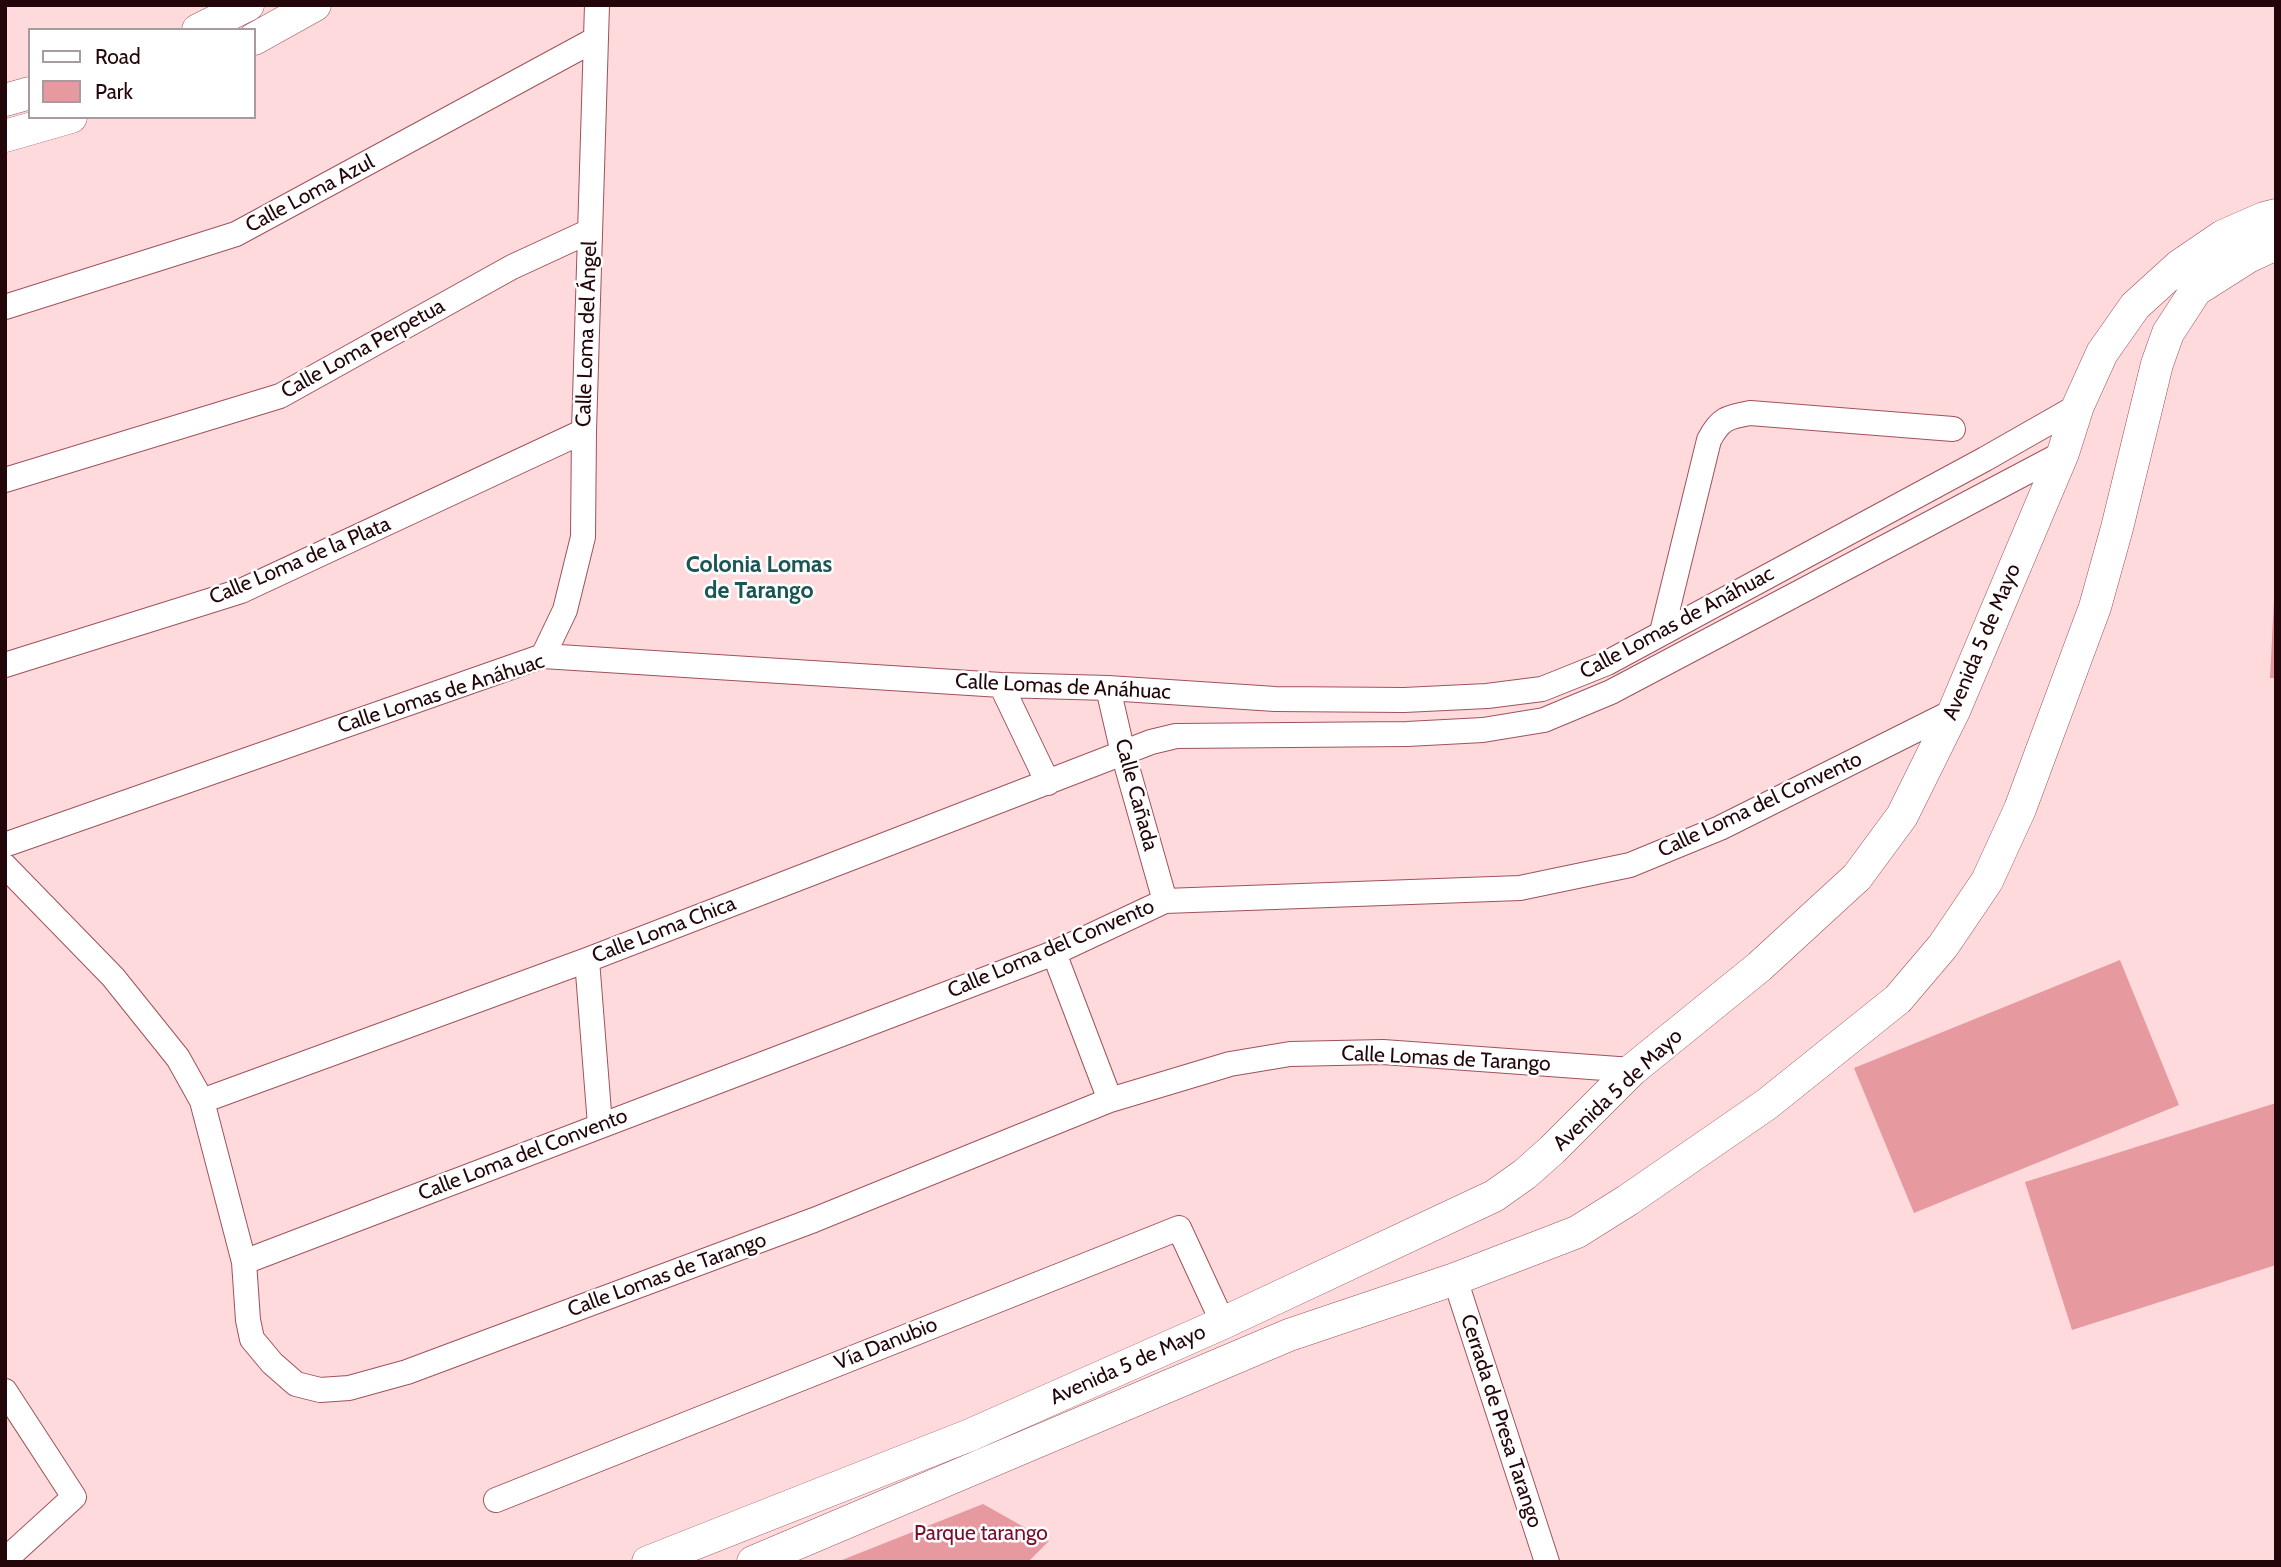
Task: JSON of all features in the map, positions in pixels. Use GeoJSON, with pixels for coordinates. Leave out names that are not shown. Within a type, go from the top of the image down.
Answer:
{"type":"FeatureCollection","features":[{"type":"Feature","properties":{"kind":"main road"},"geometry":{"type":"LineString","coordinates":[[202,28],[248,5]]}},
{"type":"Feature","properties":{"kind":"main road"},"geometry":{"type":"LineString","coordinates":[[256,38],[315,5]]}},
{"type":"Feature","properties":{"kind":"main road"},"geometry":{"type":"LineString","coordinates":[[5,100],[28,94]]}},
{"type":"Feature","properties":{"kind":"main road"},"geometry":{"type":"LineString","coordinates":[[5,136],[64,119]]}},
{"type":"Feature","properties":{"kind":"main road","name":"Avenida 5 de Mayo"},"geometry":{"type":"LineString","coordinates":[[648,1562],[970,1435],[1223,1323],[1494,1196],[1525,1174],[1632,1070],[1759,967],[1857,877],[1902,816],[1954,711],[2063,453],[2078,406],[2102,353],[2135,306],[2179,267],[2223,236],[2276,215]]}},
{"type":"Feature","properties":{"kind":"main road","name":"Avenida 5 de Mayo"},"geometry":{"type":"LineString","coordinates":[[753,1562],[1289,1335],[1454,1279],[1577,1232],[1767,1104],[1898,999],[1943,946],[1987,881],[2020,809],[2095,607],[2157,363],[2168,333],[2196,290],[2248,257],[2276,244]]}},
{"type":"Feature","properties":{"kind":"main road"},"geometry":{"type":"LineString","coordinates":[[2063,453],[2134,339],[2158,314],[2196,290]]}},
{"type":"Feature","properties":{"kind":"street","name":"Calle Loma del Ángel"},"geometry":{"type":"LineString","coordinates":[[543,656],[565,610],[583,537],[597,5]]}},
{"type":"Feature","properties":{"kind":"street","name":"Calle Loma Azul"},"geometry":{"type":"LineString","coordinates":[[5,307],[236,234],[596,39]]}},
{"type":"Feature","properties":{"kind":"street","name":"Calle Loma Perpetua"},"geometry":{"type":"LineString","coordinates":[[5,480],[280,396],[512,267],[590,231]]}},
{"type":"Feature","properties":{"kind":"street","name":"Calle Lomas de Anáhuac"},"geometry":{"type":"LineString","coordinates":[[6,852],[543,656],[1275,699],[1404,700],[1542,690],[1607,663],[2078,406]]}},
{"type":"Feature","properties":{"kind":"street"},"geometry":{"type":"LineString","coordinates":[[1662,632],[1709,440],[1717,424],[1731,416],[1750,414],[1953,429]]}},
{"type":"Feature","properties":{"kind":"street","name":"Calle Loma de la Plata"},"geometry":{"type":"LineString","coordinates":[[5,665],[241,591],[584,431]]}},
{"type":"Feature","properties":{"kind":"street","name":"Calle Lomas de Anáhuac"},"geometry":{"type":"LineString","coordinates":[[1123,754],[1151,742],[1176,736],[1407,734],[1483,730],[1544,720],[1611,692],[2063,453]]}},
{"type":"Feature","properties":{"kind":"street"},"geometry":{"type":"LineString","coordinates":[[1001,685],[1048,783]]}},
{"type":"Feature","properties":{"kind":"street","name":"Calle Cañada"},"geometry":{"type":"LineString","coordinates":[[1108,688],[1123,754],[1165,901]]}},
{"type":"Feature","properties":{"kind":"street","name":"Calle Loma del Convento"},"geometry":{"type":"LineString","coordinates":[[244,1262],[1054,953],[1165,901],[1520,888],[1630,865],[1720,828],[1954,711]]}},
{"type":"Feature","properties":{"kind":"street","name":"Calle Loma Chica"},"geometry":{"type":"LineString","coordinates":[[202,1101],[587,960],[1123,754]]}},
{"type":"Feature","properties":{"kind":"street","name":"Calle Lomas de Tarango"},"geometry":{"type":"LineString","coordinates":[[6,852],[178,1058],[202,1101],[244,1262],[252,1339],[272,1363],[296,1384],[320,1390],[349,1388],[407,1372],[814,1220],[1110,1100],[1230,1064],[1290,1054],[1383,1052],[1632,1070]]}},
{"type":"Feature","properties":{"kind":"street"},"geometry":{"type":"LineString","coordinates":[[1054,953],[1110,1100]]}},
{"type":"Feature","properties":{"kind":"street"},"geometry":{"type":"LineString","coordinates":[[587,960],[600,1125]]}},
{"type":"Feature","properties":{"kind":"street","name":"Vía Danubio"},"geometry":{"type":"LineString","coordinates":[[496,1500],[1179,1228],[1223,1323]]}},
{"type":"Feature","properties":{"kind":"street","name":"Cerrada de Presa Tarango"},"geometry":{"type":"LineString","coordinates":[[1454,1279],[1548,1562]]}},
{"type":"Feature","properties":{"kind":"street"},"geometry":{"type":"LineString","coordinates":[[5,1391],[74,1497],[6,1557]]}},
{"type":"Feature","properties":{"kind":"green space"},"geometry":{"type":"Polygon","coordinates":[[[2276,559],[2276,678],[2270,678],[2276,559]]]}},
{"type":"Feature","properties":{"kind":"green space"},"geometry":{"type":"Polygon","coordinates":[[[2120,960],[2179,1105],[1914,1213],[1854,1068],[2120,960]]]}},
{"type":"Feature","properties":{"kind":"green space"},"geometry":{"type":"Polygon","coordinates":[[[2276,1103],[2276,1265],[2072,1330],[2025,1182],[2276,1103]]]}},
{"type":"Feature","properties":{"kind":"green space","name":"Parque tarango"},"geometry":{"type":"Polygon","coordinates":[[[983,1504],[1049,1541],[1028,1562],[837,1562],[983,1504]]]}},
{"type":"Feature","properties":{"kind":"district","name":"Colonia Lomas de Tarango"},"geometry":{"type":"Point","coordinates":[759,578]}}]}
